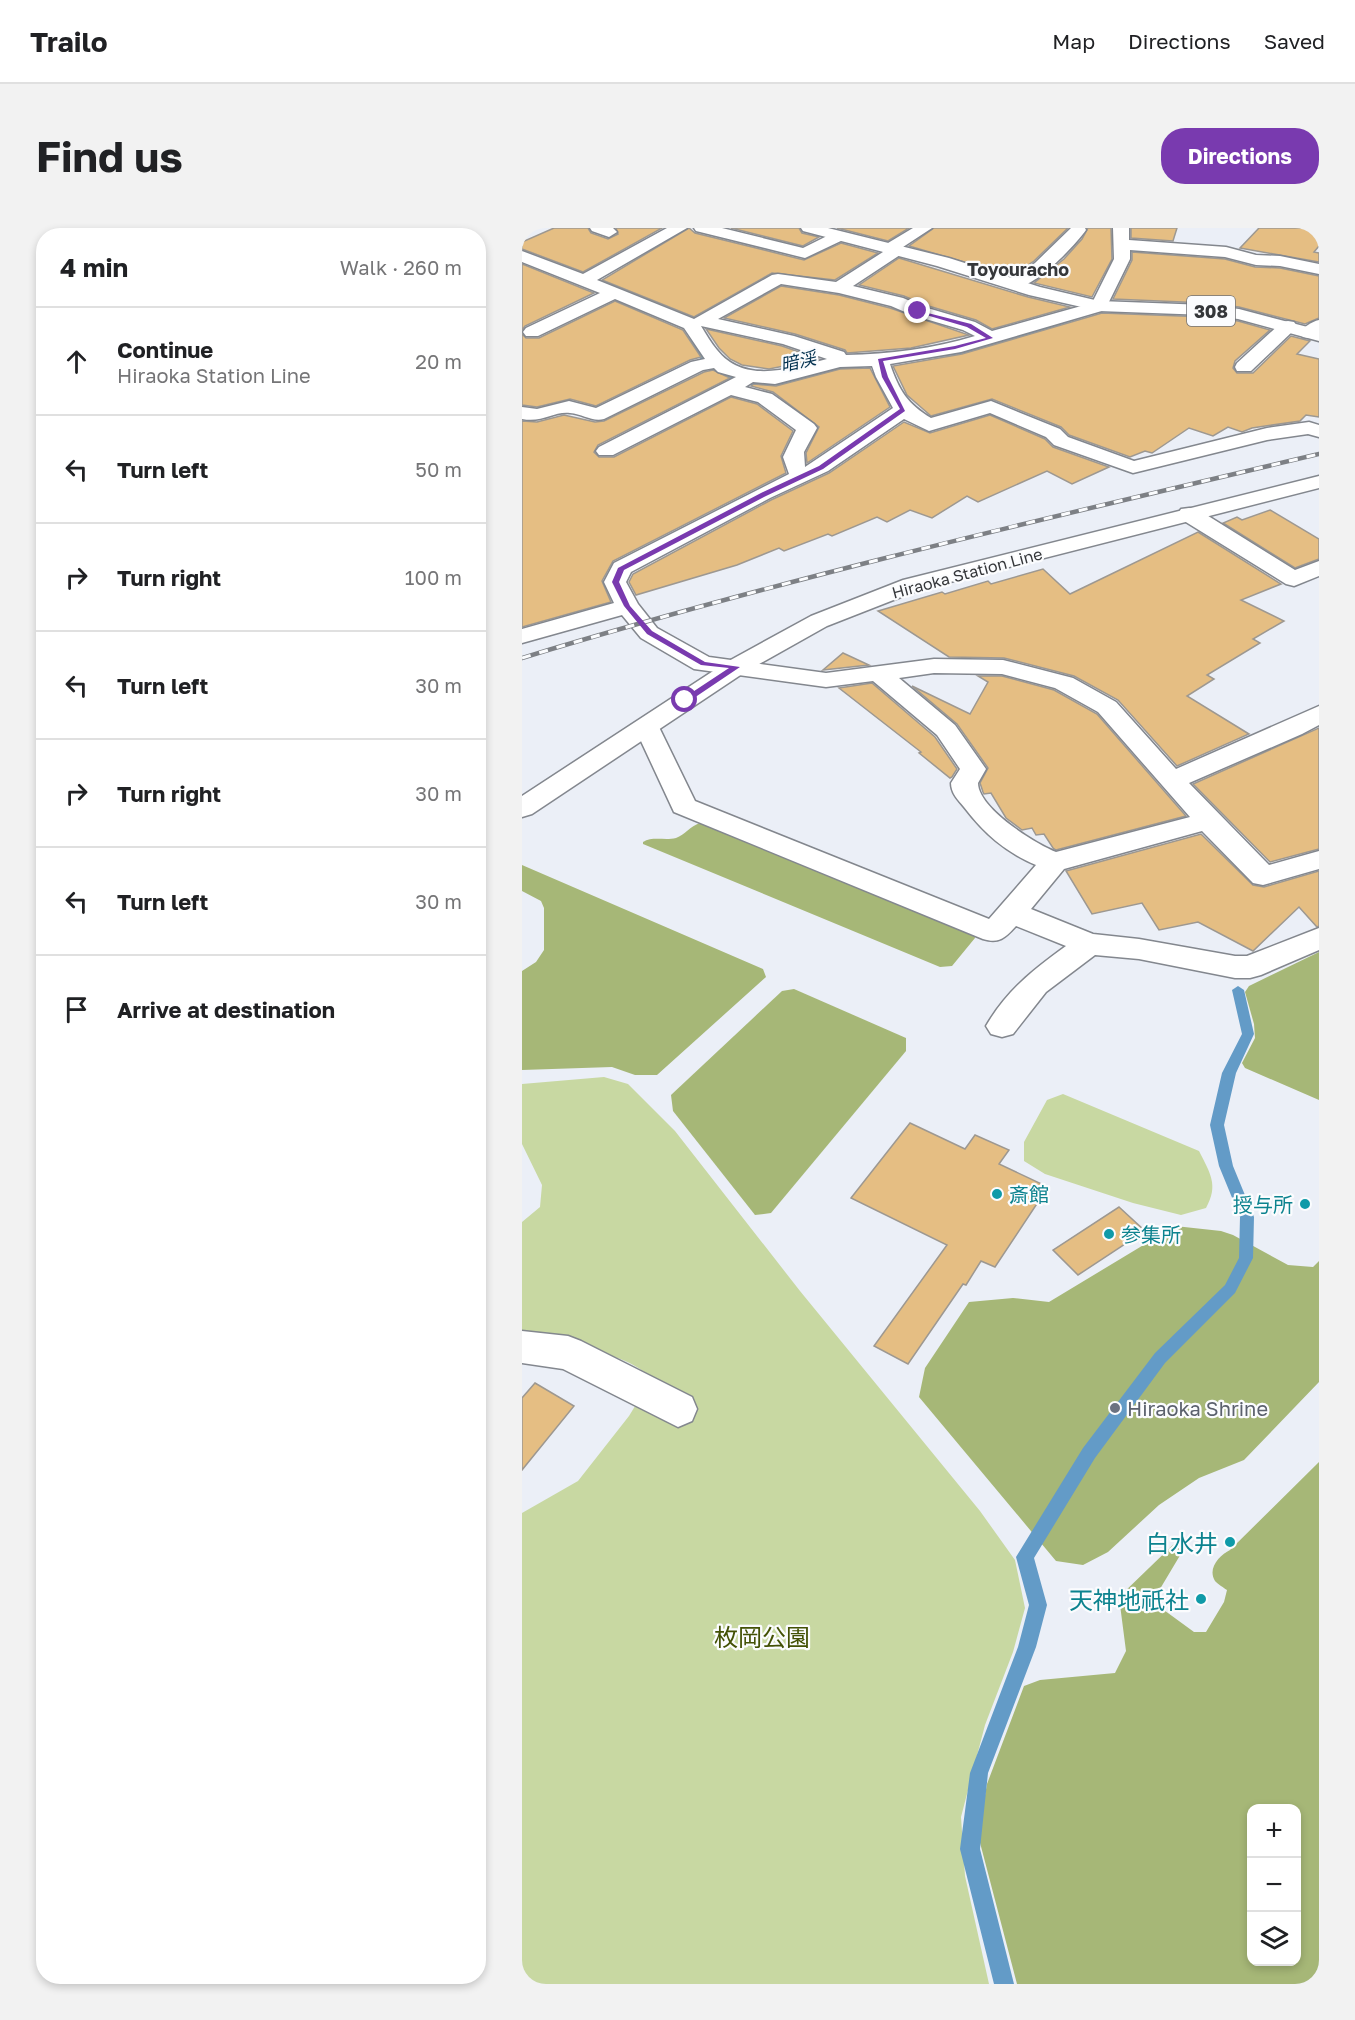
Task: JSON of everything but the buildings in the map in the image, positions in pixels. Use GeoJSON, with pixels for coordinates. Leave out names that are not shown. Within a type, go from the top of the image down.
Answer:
{"type":"FeatureCollection","features":[{"type":"Feature","properties":{"kind":"main road"},"geometry":{"type":"LineString","coordinates":[[583,281],[679,228]]}},
{"type":"Feature","properties":{"kind":"main road"},"geometry":{"type":"LineString","coordinates":[[702,228],[805,253],[839,236]]}},
{"type":"Feature","properties":{"kind":"main road","name":"308"},"geometry":{"type":"LineString","coordinates":[[809,228],[1099,306],[1206,310],[1239,314],[1316,331]]}},
{"type":"Feature","properties":{"kind":"main road"},"geometry":{"type":"LineString","coordinates":[[839,288],[924,228]]}},
{"type":"Feature","properties":{"kind":"main road"},"geometry":{"type":"LineString","coordinates":[[1015,284],[1041,267],[1076,229]]}},
{"type":"Feature","properties":{"kind":"main road"},"geometry":{"type":"LineString","coordinates":[[606,451],[740,382],[776,378],[840,361],[881,364],[955,348],[1099,306],[1122,259],[1118,234],[1191,248],[1226,252],[1256,261],[1317,265]]}},
{"type":"Feature","properties":{"kind":"main road"},"geometry":{"type":"LineString","coordinates":[[522,256],[549,265],[612,294],[696,323],[788,340],[837,357],[840,361]]}},
{"type":"Feature","properties":{"kind":"main road"},"geometry":{"type":"LineString","coordinates":[[522,276],[549,265]]}},
{"type":"Feature","properties":{"kind":"main road"},"geometry":{"type":"LineString","coordinates":[[696,323],[778,279],[839,288],[897,302],[918,311],[969,326],[991,338]]}},
{"type":"Feature","properties":{"kind":"main road"},"geometry":{"type":"LineString","coordinates":[[532,332],[558,329],[612,294]]}},
{"type":"Feature","properties":{"kind":"main road"},"geometry":{"type":"LineString","coordinates":[[696,323],[710,364]]}},
{"type":"Feature","properties":{"kind":"main road"},"geometry":{"type":"LineString","coordinates":[[1245,367],[1288,326]]}},
{"type":"Feature","properties":{"kind":"main road"},"geometry":{"type":"LineString","coordinates":[[522,413],[532,416],[545,415],[567,406],[597,415],[710,364],[725,368],[740,382],[807,428],[792,451],[793,466],[801,477]]}},
{"type":"Feature","properties":{"kind":"main road"},"geometry":{"type":"LineString","coordinates":[[881,364],[903,410],[929,425],[991,407],[1053,433],[1061,441],[1133,467],[1268,434],[1309,428],[1319,430]]}},
{"type":"Feature","properties":{"kind":"main road"},"geometry":{"type":"LineString","coordinates":[[903,410],[821,467],[622,568],[615,582],[627,606],[649,633],[703,664],[826,680],[934,666],[1003,667],[1064,683],[1107,707],[1208,821],[1263,876],[1319,861]]}},
{"type":"Feature","properties":{"kind":"main road","name":"Hiraoka Station Line"},"geometry":{"type":"LineString","coordinates":[[522,808],[736,667],[819,621],[911,585],[1319,482]]}},
{"type":"Feature","properties":{"kind":"main road"},"geometry":{"type":"LineString","coordinates":[[1189,514],[1294,579],[1319,568]]}},
{"type":"Feature","properties":{"kind":"main road"},"geometry":{"type":"LineString","coordinates":[[522,636],[627,606]]}},
{"type":"Feature","properties":{"kind":"main road"},"geometry":{"type":"LineString","coordinates":[[878,673],[946,730],[973,769],[964,783],[964,789],[979,812],[999,831],[1031,853],[1054,862]]}},
{"type":"Feature","properties":{"kind":"main road"},"geometry":{"type":"LineString","coordinates":[[1172,780],[1293,729],[1319,714]]}},
{"type":"Feature","properties":{"kind":"main road"},"geometry":{"type":"LineString","coordinates":[[647,726],[684,806],[993,932],[1012,913],[1054,862],[1208,821]]}},
{"type":"Feature","properties":{"kind":"main road"},"geometry":{"type":"LineString","coordinates":[[1012,913],[1089,944],[1139,949],[1235,967],[1250,967],[1319,938]]}},
{"type":"Feature","properties":{"kind":"main road"},"geometry":{"type":"LineString","coordinates":[[1002,1026],[1035,984],[1089,944]]}},
{"type":"Feature","properties":{"kind":"main road"},"geometry":{"type":"LineString","coordinates":[[522,1347],[568,1353],[678,1409]]}},
{"type":"Feature","properties":{"kind":"green space"},"geometry":{"type":"Polygon","coordinates":[[[700,823],[974,931],[975,938],[952,966],[940,967],[643,844],[651,839],[676,838],[700,823]]]}},
{"type":"Feature","properties":{"kind":"green space"},"geometry":{"type":"Polygon","coordinates":[[[522,865],[763,969],[766,977],[657,1075],[635,1075],[612,1067],[522,1070],[522,971],[536,962],[544,950],[544,908],[541,901],[522,891],[522,865]]]}},
{"type":"Feature","properties":{"kind":"green space"},"geometry":{"type":"Polygon","coordinates":[[[1319,952],[1319,1100],[1245,1068],[1242,1063],[1255,1038],[1254,1024],[1245,992],[1249,986],[1319,952]]]}},
{"type":"Feature","properties":{"kind":"green space"},"geometry":{"type":"Polygon","coordinates":[[[794,989],[906,1038],[906,1051],[771,1213],[755,1215],[673,1111],[671,1095],[782,991],[794,989]]]}},
{"type":"Feature","properties":{"kind":"green space","name":"枚岡公園"},"geometry":{"type":"Polygon","coordinates":[[[604,1077],[628,1084],[675,1131],[800,1291],[980,1511],[1015,1560],[1025,1608],[1013,1652],[985,1725],[961,1817],[965,1876],[989,1984],[522,1984],[522,1513],[578,1481],[629,1416],[651,1380],[629,1363],[612,1356],[522,1337],[522,1222],[540,1207],[542,1185],[522,1144],[522,1084],[604,1077]]]}},
{"type":"Feature","properties":{"kind":"green space"},"geometry":{"type":"Polygon","coordinates":[[[1063,1094],[1199,1151],[1212,1179],[1212,1192],[1206,1208],[1181,1215],[1133,1203],[1045,1174],[1024,1161],[1024,1142],[1047,1100],[1063,1094]]]}},
{"type":"Feature","properties":{"kind":"green space"},"geometry":{"type":"Polygon","coordinates":[[[1175,1226],[1221,1231],[1233,1235],[1288,1265],[1313,1267],[1319,1261],[1319,1382],[1244,1460],[1199,1478],[1159,1505],[1108,1552],[1083,1565],[1056,1561],[919,1397],[925,1368],[969,1302],[1013,1298],[1049,1302],[1175,1226]]]}},
{"type":"Feature","properties":{"kind":"green space"},"geometry":{"type":"Polygon","coordinates":[[[1319,1462],[1319,1984],[1017,1984],[978,1835],[987,1784],[1024,1686],[1040,1680],[1115,1673],[1126,1651],[1119,1597],[1180,1538],[1188,1542],[1154,1599],[1157,1605],[1194,1632],[1206,1632],[1224,1602],[1227,1590],[1215,1581],[1213,1576],[1216,1562],[1230,1550],[1319,1462]]]}},
{"type":"Feature","properties":{"kind":"waterway","name":"暗渓"},"geometry":{"type":"LineString","coordinates":[[888,363],[977,349],[1093,313]]}},
{"type":"Feature","properties":{"kind":"waterway","name":"暗渓"},"geometry":{"type":"LineString","coordinates":[[684,338],[717,370],[737,379],[756,383],[774,384],[793,381],[869,365]]}},
{"type":"Feature","properties":{"kind":"waterway"},"geometry":{"type":"LineString","coordinates":[[1004,1984],[970,1849],[979,1773],[1027,1647],[1038,1605],[1025,1557],[1089,1453],[1160,1358],[1230,1289],[1246,1258],[1247,1217],[1226,1166],[1217,1125],[1229,1073],[1248,1034],[1238,990]]}},
{"type":"Feature","properties":{"kind":"railway"},"geometry":{"type":"LineString","coordinates":[[522,658],[819,575],[1319,454]]}},
{"type":"Feature","properties":{"kind":"place","name":"斎館"},"geometry":{"type":"Point","coordinates":[997,1194]}},
{"type":"Feature","properties":{"kind":"place","name":"授与所"},"geometry":{"type":"Point","coordinates":[1305,1204]}},
{"type":"Feature","properties":{"kind":"place","name":"参集所"},"geometry":{"type":"Point","coordinates":[1109,1234]}},
{"type":"Feature","properties":{"kind":"place","name":"Hiraoka Shrine"},"geometry":{"type":"Point","coordinates":[1115,1408]}},
{"type":"Feature","properties":{"kind":"place","name":"白水井"},"geometry":{"type":"Point","coordinates":[1230,1542]}},
{"type":"Feature","properties":{"kind":"place","name":"天神地祇社"},"geometry":{"type":"Point","coordinates":[1201,1599]}},
{"type":"Feature","properties":{"kind":"district","name":"Toyouracho"},"geometry":{"type":"Point","coordinates":[1018,269]}},
{"type":"Feature","properties":{"kind":"route"},"geometry":{"type":"LineString","coordinates":[[685,700],[736,667],[703,664],[649,633],[627,606],[615,582],[622,568],[763,494],[821,467],[903,410],[885,377],[880,360],[955,348],[991,338],[969,326],[918,311]]}}]}
